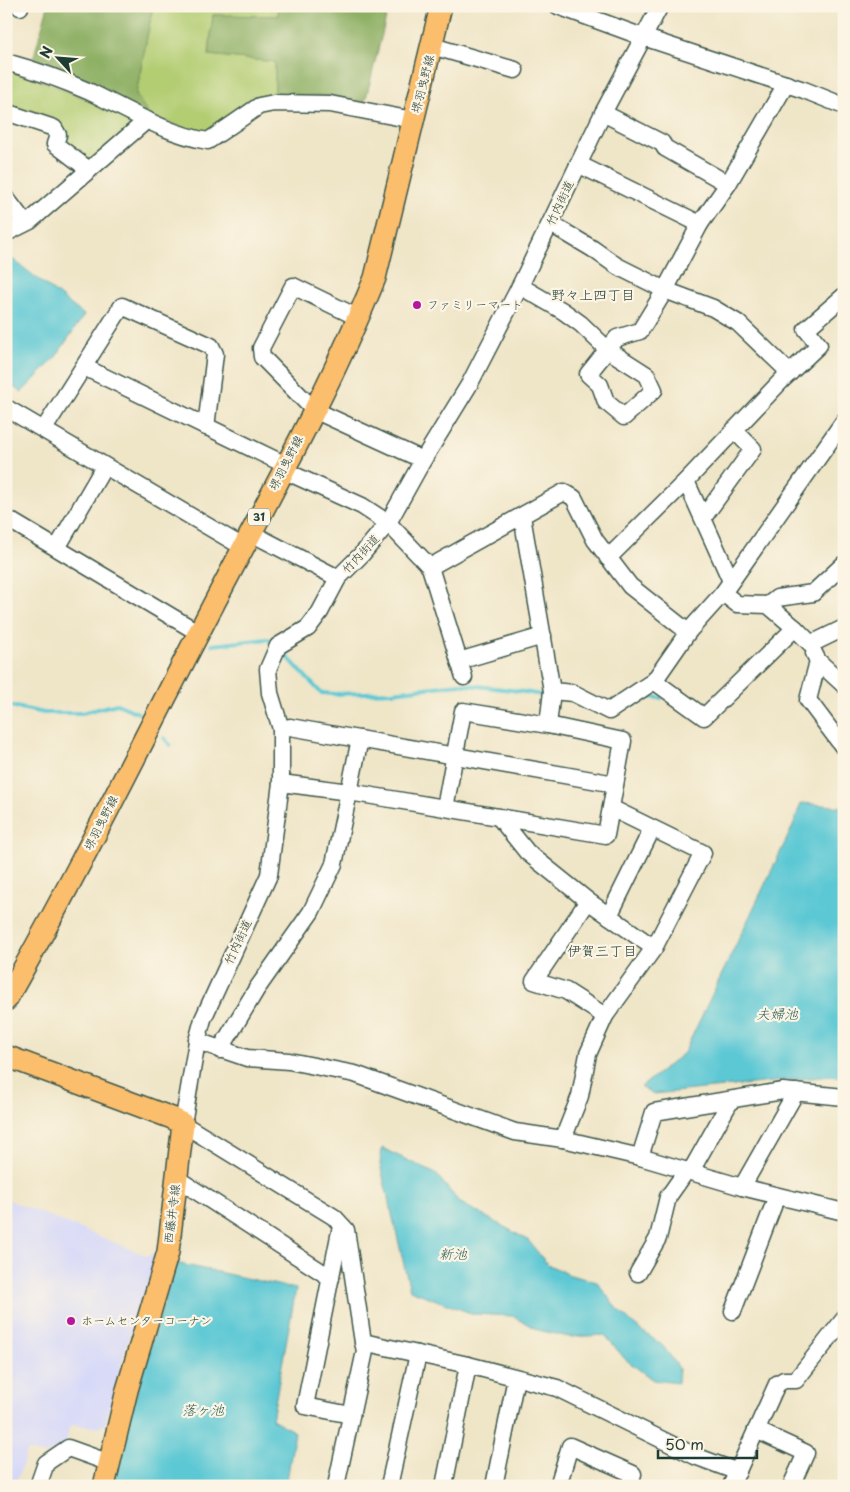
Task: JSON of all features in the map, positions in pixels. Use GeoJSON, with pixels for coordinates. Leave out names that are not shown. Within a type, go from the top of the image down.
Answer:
{"type":"FeatureCollection","features":[{"type":"Feature","properties":{"kind":"main road","name":"堺羽曳野線"},"geometry":{"type":"LineString","coordinates":[[6,1000],[47,927],[314,410],[359,318],[375,278],[441,6]]}},
{"type":"Feature","properties":{"kind":"main road"},"geometry":{"type":"LineString","coordinates":[[6,1056],[172,1118],[183,1124]]}},
{"type":"Feature","properties":{"kind":"main road","name":"西藤井寺線"},"geometry":{"type":"LineString","coordinates":[[104,1486],[128,1390],[168,1252],[183,1124]]}},
{"type":"Feature","properties":{"kind":"street"},"geometry":{"type":"LineString","coordinates":[[558,6],[786,84],[844,106]]}},
{"type":"Feature","properties":{"kind":"street","name":"竹内街道"},"geometry":{"type":"LineString","coordinates":[[183,1124],[197,1042],[203,1019],[269,875],[281,783],[281,729],[270,693],[268,670],[278,646],[308,628],[320,612],[338,578],[363,553],[388,523],[423,460],[469,385],[551,224],[603,113],[660,6]]}},
{"type":"Feature","properties":{"kind":"street"},"geometry":{"type":"LineString","coordinates":[[432,46],[516,70]]}},
{"type":"Feature","properties":{"kind":"street"},"geometry":{"type":"LineString","coordinates":[[6,62],[30,68],[87,91],[147,120],[191,138],[208,141],[259,106],[274,103],[330,104],[413,120]]}},
{"type":"Feature","properties":{"kind":"street"},"geometry":{"type":"LineString","coordinates":[[520,286],[563,311],[581,324],[608,350],[617,338],[640,331],[665,290],[700,224],[728,184],[786,84]]}},
{"type":"Feature","properties":{"kind":"street"},"geometry":{"type":"LineString","coordinates":[[6,112],[54,128],[58,135],[55,144],[89,170]]}},
{"type":"Feature","properties":{"kind":"street"},"geometry":{"type":"LineString","coordinates":[[603,113],[662,143],[666,148],[728,184]]}},
{"type":"Feature","properties":{"kind":"street"},"geometry":{"type":"LineString","coordinates":[[6,233],[25,223],[147,120]]}},
{"type":"Feature","properties":{"kind":"street"},"geometry":{"type":"LineString","coordinates":[[578,164],[700,224]]}},
{"type":"Feature","properties":{"kind":"street"},"geometry":{"type":"LineString","coordinates":[[6,198],[25,223]]}},
{"type":"Feature","properties":{"kind":"street"},"geometry":{"type":"LineString","coordinates":[[551,224],[593,248],[617,266],[665,290],[713,308],[738,323],[790,373]]}},
{"type":"Feature","properties":{"kind":"street"},"geometry":{"type":"LineString","coordinates":[[359,318],[293,286],[261,348],[262,357],[314,410],[423,460]]}},
{"type":"Feature","properties":{"kind":"street"},"geometry":{"type":"LineString","coordinates":[[608,558],[686,481],[790,373],[819,346],[806,329],[844,296]]}},
{"type":"Feature","properties":{"kind":"street"},"geometry":{"type":"LineString","coordinates":[[44,429],[122,306],[211,346],[215,354],[206,427]]}},
{"type":"Feature","properties":{"kind":"street"},"geometry":{"type":"LineString","coordinates":[[84,367],[362,506],[388,523],[430,567],[464,676]]}},
{"type":"Feature","properties":{"kind":"street"},"geometry":{"type":"LineString","coordinates":[[6,412],[8,410],[44,429],[104,466],[247,540],[338,578]]}},
{"type":"Feature","properties":{"kind":"street"},"geometry":{"type":"LineString","coordinates":[[552,691],[573,693],[609,711],[654,681],[688,632],[727,587],[844,421]]}},
{"type":"Feature","properties":{"kind":"street"},"geometry":{"type":"LineString","coordinates":[[703,518],[753,449],[734,430]]}},
{"type":"Feature","properties":{"kind":"street"},"geometry":{"type":"LineString","coordinates":[[57,548],[104,466]]}},
{"type":"Feature","properties":{"kind":"street"},"geometry":{"type":"LineString","coordinates":[[686,481],[703,518],[727,587],[737,604],[768,605],[795,628],[810,644],[818,661],[844,685]]}},
{"type":"Feature","properties":{"kind":"street"},"geometry":{"type":"LineString","coordinates":[[430,567],[564,492],[574,498],[595,540],[630,586],[688,632]]}},
{"type":"Feature","properties":{"kind":"street"},"geometry":{"type":"LineString","coordinates":[[522,516],[552,691],[548,725]]}},
{"type":"Feature","properties":{"kind":"street"},"geometry":{"type":"LineString","coordinates":[[6,518],[198,633]]}},
{"type":"Feature","properties":{"kind":"street"},"geometry":{"type":"LineString","coordinates":[[768,605],[777,598],[813,593],[844,564]]}},
{"type":"Feature","properties":{"kind":"street"},"geometry":{"type":"LineString","coordinates":[[654,681],[704,717],[795,628]]}},
{"type":"Feature","properties":{"kind":"street"},"geometry":{"type":"LineString","coordinates":[[810,644],[844,628]]}},
{"type":"Feature","properties":{"kind":"street"},"geometry":{"type":"LineString","coordinates":[[459,661],[542,636]]}},
{"type":"Feature","properties":{"kind":"street"},"geometry":{"type":"LineString","coordinates":[[818,661],[808,700],[844,748]]}},
{"type":"Feature","properties":{"kind":"street"},"geometry":{"type":"LineString","coordinates":[[281,783],[348,792],[606,835],[623,740],[464,711],[445,808]]}},
{"type":"Feature","properties":{"kind":"street"},"geometry":{"type":"LineString","coordinates":[[281,729],[290,727],[615,784]]}},
{"type":"Feature","properties":{"kind":"street"},"geometry":{"type":"LineString","coordinates":[[220,1050],[256,990],[311,912],[334,864],[360,739]]}},
{"type":"Feature","properties":{"kind":"street"},"geometry":{"type":"LineString","coordinates":[[563,1139],[580,1096],[588,1054],[605,1016],[654,948],[703,853],[611,808]]}},
{"type":"Feature","properties":{"kind":"street"},"geometry":{"type":"LineString","coordinates":[[499,817],[527,852],[588,901],[654,948]]}},
{"type":"Feature","properties":{"kind":"street"},"geometry":{"type":"LineString","coordinates":[[609,916],[652,829]]}},
{"type":"Feature","properties":{"kind":"street"},"geometry":{"type":"LineString","coordinates":[[588,901],[534,981],[566,990],[605,1016]]}},
{"type":"Feature","properties":{"kind":"street"},"geometry":{"type":"LineString","coordinates":[[197,1042],[246,1058],[289,1061],[355,1074],[515,1132],[563,1139],[640,1157],[742,1187],[844,1212]]}},
{"type":"Feature","properties":{"kind":"street"},"geometry":{"type":"LineString","coordinates":[[640,1157],[654,1112],[783,1091],[844,1097]]}},
{"type":"Feature","properties":{"kind":"street"},"geometry":{"type":"LineString","coordinates":[[742,1187],[796,1092]]}},
{"type":"Feature","properties":{"kind":"street"},"geometry":{"type":"LineString","coordinates":[[638,1273],[658,1238],[668,1197],[689,1171],[731,1100]]}},
{"type":"Feature","properties":{"kind":"street"},"geometry":{"type":"LineString","coordinates":[[183,1124],[334,1217],[346,1230],[365,1351],[336,1486]]}},
{"type":"Feature","properties":{"kind":"street"},"geometry":{"type":"LineString","coordinates":[[176,1178],[331,1278]]}},
{"type":"Feature","properties":{"kind":"street"},"geometry":{"type":"LineString","coordinates":[[733,1311],[777,1196]]}},
{"type":"Feature","properties":{"kind":"street"},"geometry":{"type":"LineString","coordinates":[[342,1225],[305,1406],[351,1415]]}},
{"type":"Feature","properties":{"kind":"street"},"geometry":{"type":"LineString","coordinates":[[363,1342],[468,1365],[557,1388],[695,1456],[734,1479],[777,1384],[784,1380],[796,1380],[844,1319]]}},
{"type":"Feature","properties":{"kind":"street"},"geometry":{"type":"LineString","coordinates":[[389,1486],[418,1354]]}},
{"type":"Feature","properties":{"kind":"street"},"geometry":{"type":"LineString","coordinates":[[444,1486],[468,1365]]}},
{"type":"Feature","properties":{"kind":"street"},"geometry":{"type":"LineString","coordinates":[[494,1486],[516,1378]]}},
{"type":"Feature","properties":{"kind":"street"},"geometry":{"type":"LineString","coordinates":[[756,1430],[806,1453],[791,1486]]}},
{"type":"Feature","properties":{"kind":"street"},"geometry":{"type":"LineString","coordinates":[[558,1486],[570,1446],[633,1474],[629,1486]]}},
{"type":"Feature","properties":{"kind":"street"},"geometry":{"type":"LineString","coordinates":[[38,1486],[46,1463],[68,1448],[110,1463]]}},
{"type":"Feature","properties":{"kind":"shaded area","name":"ホームセンターコーナン"},"geometry":{"type":"Polygon","coordinates":[[[6,1199],[148,1256],[156,1252],[162,1245],[126,1346],[105,1425],[98,1427],[70,1425],[66,1442],[46,1455],[27,1451],[15,1486],[6,1486],[6,1199]]]}},
{"type":"Feature","properties":{"kind":"green space"},"geometry":{"type":"Polygon","coordinates":[[[48,6],[153,6],[136,94],[149,116],[32,63],[48,6]]]}},
{"type":"Feature","properties":{"kind":"green space"},"geometry":{"type":"Polygon","coordinates":[[[153,6],[279,6],[278,16],[213,15],[209,55],[275,62],[275,95],[220,127],[206,132],[189,130],[149,116],[136,94],[153,6]]]}},
{"type":"Feature","properties":{"kind":"green space"},"geometry":{"type":"Polygon","coordinates":[[[279,6],[389,6],[365,102],[329,96],[275,95],[275,62],[209,55],[213,15],[278,16],[279,6]]]}},
{"type":"Feature","properties":{"kind":"green space"},"geometry":{"type":"Polygon","coordinates":[[[6,66],[140,121],[89,165],[60,142],[6,108],[6,66]]]}},
{"type":"Feature","properties":{"kind":"water"},"geometry":{"type":"Polygon","coordinates":[[[6,254],[84,315],[55,358],[22,392],[6,383],[6,254]]]}},
{"type":"Feature","properties":{"kind":"water","name":"夫婦池"},"geometry":{"type":"Polygon","coordinates":[[[801,803],[844,807],[844,1079],[831,1076],[654,1094],[641,1087],[684,1053],[792,828],[801,803]]]}},
{"type":"Feature","properties":{"kind":"water","name":"新池"},"geometry":{"type":"Polygon","coordinates":[[[382,1148],[436,1174],[459,1202],[528,1240],[547,1264],[570,1275],[597,1282],[614,1305],[633,1324],[663,1346],[679,1368],[678,1383],[653,1380],[625,1359],[605,1335],[569,1337],[538,1330],[513,1316],[473,1314],[410,1290],[380,1164],[382,1148]]]}},
{"type":"Feature","properties":{"kind":"water","name":"落ヶ池"},"geometry":{"type":"Polygon","coordinates":[[[176,1263],[296,1289],[272,1419],[295,1432],[286,1486],[108,1486],[176,1263]]]}},
{"type":"Feature","properties":{"kind":"waterway"},"geometry":{"type":"LineString","coordinates":[[212,645],[268,639],[274,643]]}},
{"type":"Feature","properties":{"kind":"waterway"},"geometry":{"type":"LineString","coordinates":[[281,650],[321,693],[393,692],[459,684],[548,696]]}},
{"type":"Feature","properties":{"kind":"waterway"},"geometry":{"type":"LineString","coordinates":[[633,705],[646,697],[661,698]]}},
{"type":"Feature","properties":{"kind":"waterway"},"geometry":{"type":"LineString","coordinates":[[6,705],[44,713],[82,713],[117,704],[138,713]]}},
{"type":"Feature","properties":{"kind":"waterway"},"geometry":{"type":"LineString","coordinates":[[164,738],[170,745]]}},
{"type":"Feature","properties":{"kind":"place","name":"ファミリーマート"},"geometry":{"type":"Point","coordinates":[417,305]}},
{"type":"Feature","properties":{"kind":"place","name":"ホームセンターコーナン"},"geometry":{"type":"Point","coordinates":[71,1321]}},
{"type":"Feature","properties":{"kind":"district","name":"野々上四丁目"},"geometry":{"type":"Point","coordinates":[593,295]}},
{"type":"Feature","properties":{"kind":"district","name":"伊賀三丁目"},"geometry":{"type":"Point","coordinates":[602,951]}}]}
